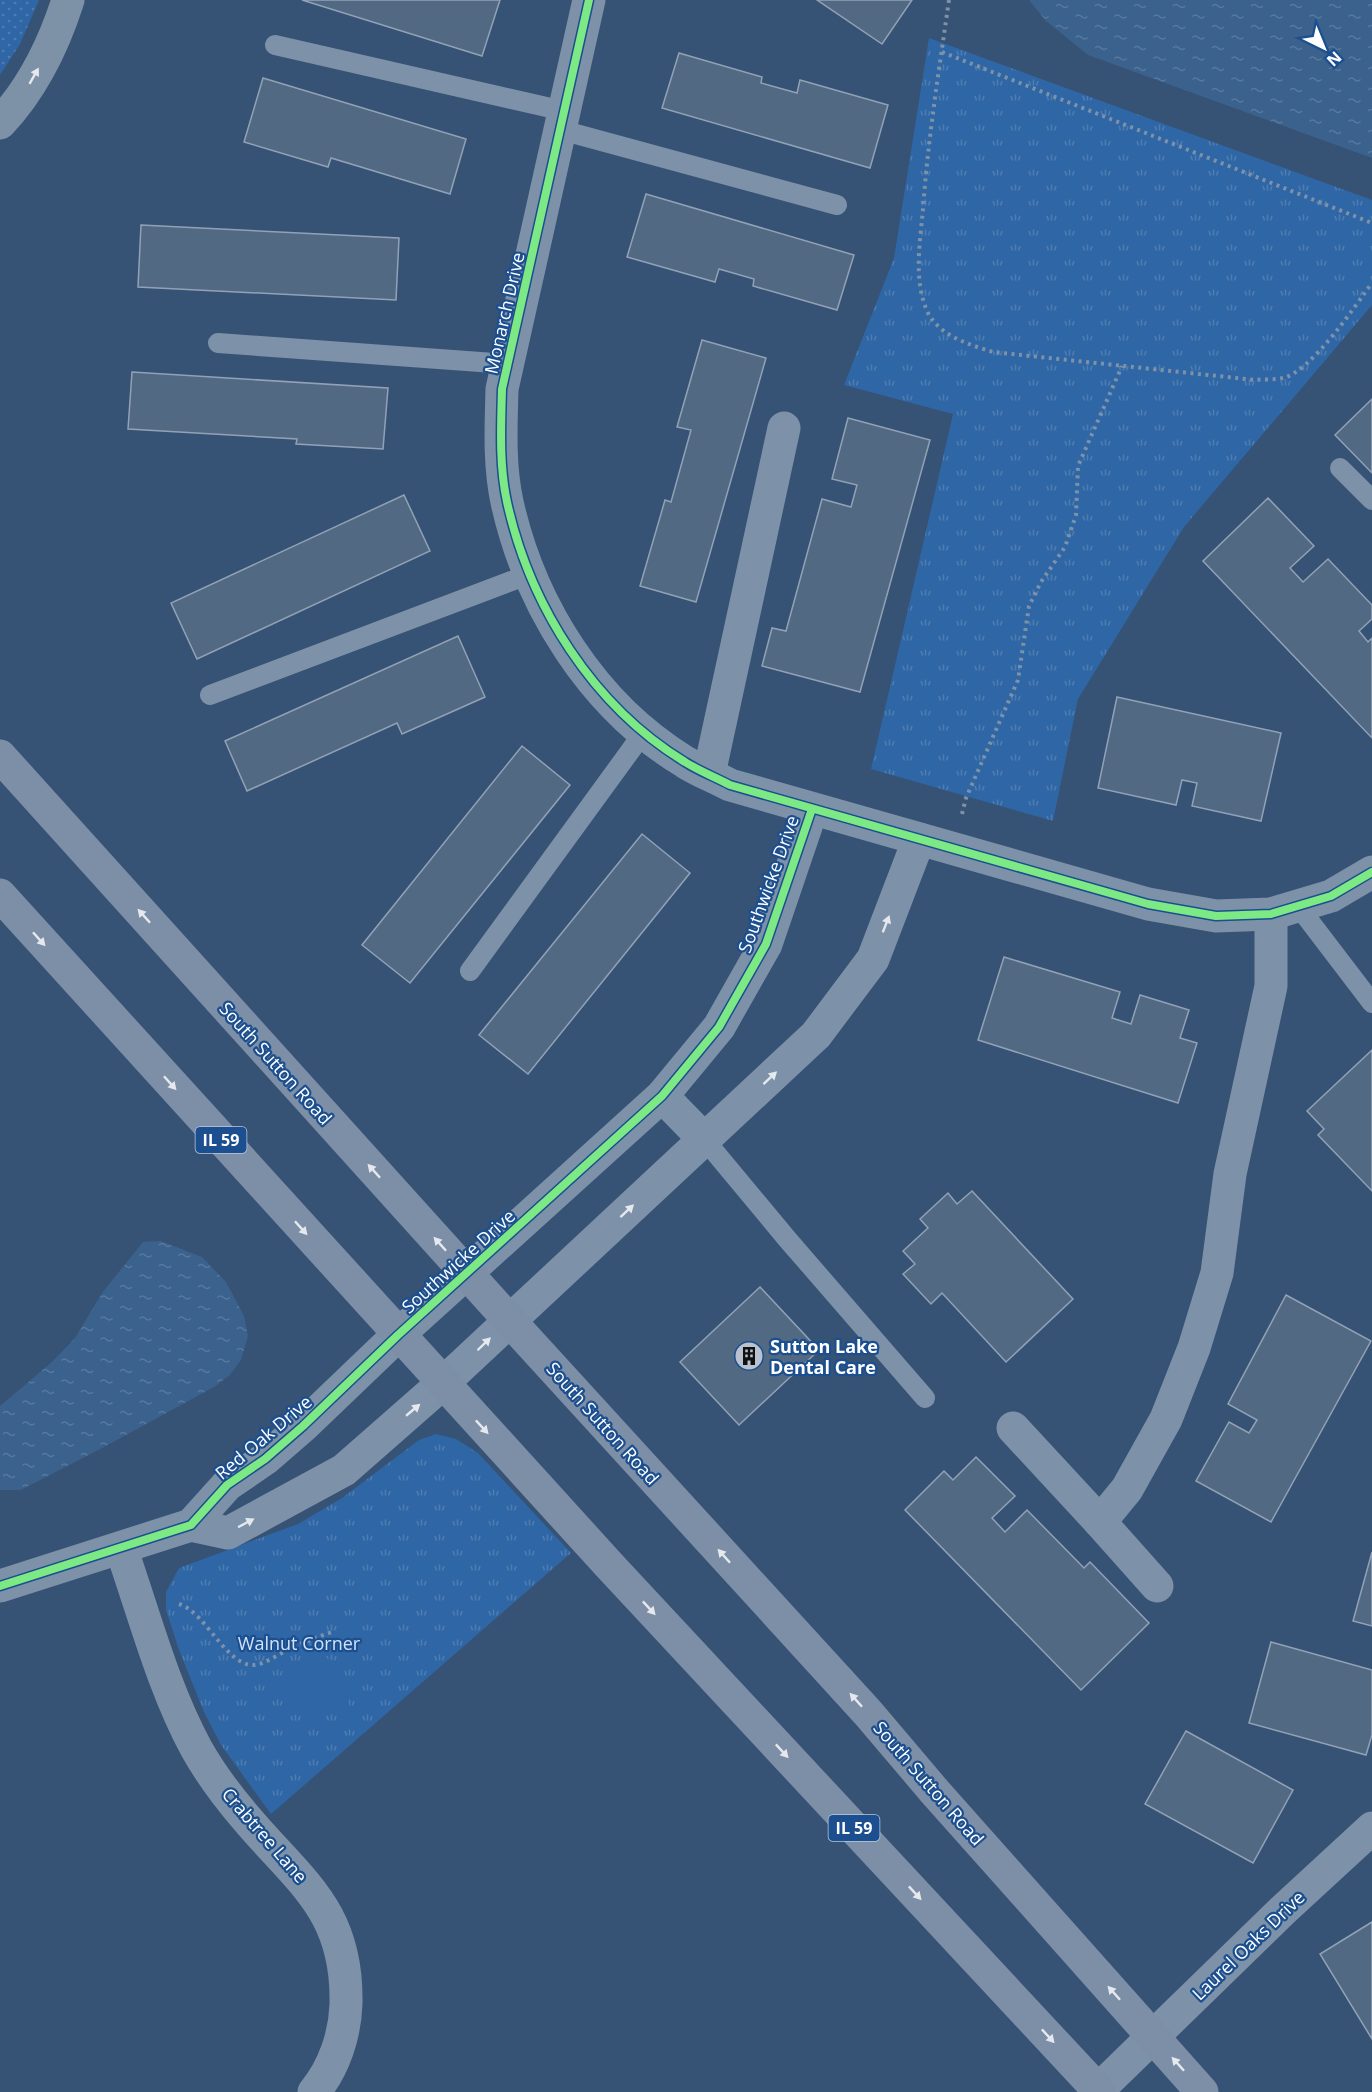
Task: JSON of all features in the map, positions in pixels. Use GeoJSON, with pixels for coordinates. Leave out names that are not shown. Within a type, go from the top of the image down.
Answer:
{"type":"FeatureCollection","features":[{"type":"Feature","properties":{"kind":"highway"},"geometry":{"type":"LineString","coordinates":[[0,123],[16,106],[57,34],[69,0]]}},
{"type":"Feature","properties":{"kind":"main road","name":"South Sutton Road"},"geometry":{"type":"LineString","coordinates":[[0,756],[509,1320],[868,1713],[935,1792],[1202,2092]]}},
{"type":"Feature","properties":{"kind":"main road","name":"IL 59"},"geometry":{"type":"LineString","coordinates":[[0,895],[442,1384],[1098,2091]]}},
{"type":"Feature","properties":{"kind":"street","name":"Monarch Drive"},"geometry":{"type":"LineString","coordinates":[[589,0],[502,389],[501,455],[506,501],[522,556],[551,620],[586,672],[613,703],[644,732],[685,762],[730,785],[812,809]]}},
{"type":"Feature","properties":{"kind":"street"},"geometry":{"type":"LineString","coordinates":[[709,774],[784,428]]}},
{"type":"Feature","properties":{"kind":"street","name":"Southwicke Drive"},"geometry":{"type":"LineString","coordinates":[[398,1335],[662,1096],[720,1027],[766,944],[812,809],[1148,904],[1216,916],[1284,910],[1331,896],[1372,872]]}},
{"type":"Feature","properties":{"kind":"street"},"geometry":{"type":"LineString","coordinates":[[0,1586],[191,1525],[228,1533],[344,1470],[442,1384],[816,1035],[873,959],[919,839]]}},
{"type":"Feature","properties":{"kind":"street"},"geometry":{"type":"LineString","coordinates":[[1100,1522],[1127,1489],[1166,1419],[1194,1348],[1217,1273],[1230,1174],[1272,986],[1284,910]]}},
{"type":"Feature","properties":{"kind":"street"},"geometry":{"type":"LineString","coordinates":[[662,1096],[704,1139]]}},
{"type":"Feature","properties":{"kind":"street","name":"Red Oak Drive"},"geometry":{"type":"LineString","coordinates":[[191,1525],[226,1485],[265,1460],[398,1335]]}},
{"type":"Feature","properties":{"kind":"street"},"geometry":{"type":"LineString","coordinates":[[1013,1428],[1157,1586]]}},
{"type":"Feature","properties":{"kind":"street","name":"Crabtree Lane"},"geometry":{"type":"LineString","coordinates":[[121,1548],[173,1699],[197,1749],[246,1818],[302,1877],[318,1899],[330,1921],[340,1948],[346,1977],[345,2012],[341,2037],[332,2065],[314,2092]]}},
{"type":"Feature","properties":{"kind":"street","name":"Laurel Oaks Drive"},"geometry":{"type":"LineString","coordinates":[[1098,2091],[1281,1912],[1372,1828]]}},
{"type":"Feature","properties":{"kind":"lane"},"geometry":{"type":"LineString","coordinates":[[275,45],[562,121],[837,206]]}},
{"type":"Feature","properties":{"kind":"lane"},"geometry":{"type":"LineString","coordinates":[[218,343],[508,364]]}},
{"type":"Feature","properties":{"kind":"lane"},"geometry":{"type":"LineString","coordinates":[[1340,468],[1372,500]]}},
{"type":"Feature","properties":{"kind":"lane"},"geometry":{"type":"LineString","coordinates":[[210,695],[530,574]]}},
{"type":"Feature","properties":{"kind":"lane"},"geometry":{"type":"LineString","coordinates":[[470,971],[644,732]]}},
{"type":"Feature","properties":{"kind":"lane"},"geometry":{"type":"LineString","coordinates":[[1284,910],[1372,1003]]}},
{"type":"Feature","properties":{"kind":"lane"},"geometry":{"type":"LineString","coordinates":[[704,1139],[925,1398]]}},
{"type":"Feature","properties":{"kind":"path"},"geometry":{"type":"LineString","coordinates":[[950,0],[927,160],[918,267],[921,294],[929,315],[943,330],[963,342],[993,352],[1255,380],[1285,378],[1303,366],[1334,333],[1372,283]]}},
{"type":"Feature","properties":{"kind":"path"},"geometry":{"type":"LineString","coordinates":[[942,52],[1372,223]]}},
{"type":"Feature","properties":{"kind":"path"},"geometry":{"type":"LineString","coordinates":[[954,850],[966,798],[1017,680],[1029,606],[1041,582],[1065,547],[1076,514],[1078,466],[1122,366]]}},
{"type":"Feature","properties":{"kind":"path"},"geometry":{"type":"LineString","coordinates":[[172,1604],[189,1608],[232,1656],[244,1663],[258,1665],[309,1640],[332,1632]]}},
{"type":"Feature","properties":{"kind":"green space"},"geometry":{"type":"Polygon","coordinates":[[[0,0],[39,0],[20,44],[0,75],[0,0]]]}},
{"type":"Feature","properties":{"kind":"green space"},"geometry":{"type":"Polygon","coordinates":[[[929,38],[1372,200],[1372,305],[1184,527],[1078,699],[1053,821],[871,769],[953,414],[844,385],[894,258],[929,38]]]}},
{"type":"Feature","properties":{"kind":"green space","name":"Walnut Corner"},"geometry":{"type":"Polygon","coordinates":[[[436,1434],[456,1439],[478,1453],[571,1553],[271,1814],[221,1745],[204,1712],[166,1610],[166,1592],[179,1568],[298,1524],[342,1498],[419,1440],[436,1434]]]}},
{"type":"Feature","properties":{"kind":"green space"},"geometry":{"type":"Polygon","coordinates":[[[312,1657],[333,1660],[343,1670],[349,1707],[285,1716],[280,1679],[286,1668],[312,1657]]]}},
{"type":"Feature","properties":{"kind":"water"},"geometry":{"type":"Polygon","coordinates":[[[1029,0],[1372,0],[1372,158],[1088,55],[1046,21],[1029,0]]]}},
{"type":"Feature","properties":{"kind":"water"},"geometry":{"type":"Polygon","coordinates":[[[161,1241],[202,1257],[226,1282],[244,1316],[248,1336],[241,1360],[230,1375],[214,1387],[104,1447],[21,1490],[0,1490],[0,1406],[53,1361],[75,1338],[102,1293],[143,1242],[161,1241]]]}},
{"type":"Feature","properties":{"kind":"building"},"geometry":{"type":"Polygon","coordinates":[[[302,0],[500,0],[482,56],[302,0]]]}},
{"type":"Feature","properties":{"kind":"building"},"geometry":{"type":"Polygon","coordinates":[[[817,0],[912,0],[882,44],[817,0]]]}},
{"type":"Feature","properties":{"kind":"building"},"geometry":{"type":"Polygon","coordinates":[[[679,53],[762,77],[761,83],[797,93],[800,80],[888,105],[870,168],[662,108],[679,53]]]}},
{"type":"Feature","properties":{"kind":"building"},"geometry":{"type":"Polygon","coordinates":[[[263,78],[466,139],[450,194],[331,158],[328,167],[244,142],[263,78]]]}},
{"type":"Feature","properties":{"kind":"building"},"geometry":{"type":"Polygon","coordinates":[[[646,194],[854,255],[837,310],[753,286],[754,279],[719,269],[715,282],[627,257],[646,194]]]}},
{"type":"Feature","properties":{"kind":"building"},"geometry":{"type":"Polygon","coordinates":[[[141,225],[399,238],[396,300],[138,287],[141,225]]]}},
{"type":"Feature","properties":{"kind":"building"},"geometry":{"type":"Polygon","coordinates":[[[702,340],[766,358],[696,602],[640,586],[665,500],[671,502],[691,430],[677,427],[702,340]]]}},
{"type":"Feature","properties":{"kind":"building"},"geometry":{"type":"Polygon","coordinates":[[[132,372],[388,388],[383,449],[296,444],[297,439],[128,429],[132,372]]]}},
{"type":"Feature","properties":{"kind":"building"},"geometry":{"type":"Polygon","coordinates":[[[1372,399],[1372,473],[1335,435],[1372,399]]]}},
{"type":"Feature","properties":{"kind":"building"},"geometry":{"type":"Polygon","coordinates":[[[848,418],[930,440],[860,692],[762,666],[772,628],[786,631],[822,499],[851,507],[857,485],[832,479],[848,418]]]}},
{"type":"Feature","properties":{"kind":"building"},"geometry":{"type":"Polygon","coordinates":[[[404,495],[430,551],[197,659],[171,603],[404,495]]]}},
{"type":"Feature","properties":{"kind":"building"},"geometry":{"type":"Polygon","coordinates":[[[1268,498],[1314,546],[1290,568],[1303,582],[1328,559],[1372,605],[1372,619],[1359,631],[1368,642],[1372,638],[1372,738],[1203,561],[1268,498]]]}},
{"type":"Feature","properties":{"kind":"building"},"geometry":{"type":"Polygon","coordinates":[[[458,636],[485,697],[402,734],[397,723],[247,791],[225,741],[458,636]]]}},
{"type":"Feature","properties":{"kind":"building"},"geometry":{"type":"Polygon","coordinates":[[[1117,697],[1281,733],[1261,821],[1192,806],[1197,783],[1182,780],[1176,805],[1098,788],[1117,697]]]}},
{"type":"Feature","properties":{"kind":"building"},"geometry":{"type":"Polygon","coordinates":[[[522,746],[570,785],[410,983],[362,945],[522,746]]]}},
{"type":"Feature","properties":{"kind":"building"},"geometry":{"type":"Polygon","coordinates":[[[642,834],[690,873],[528,1074],[479,1035],[642,834]]]}},
{"type":"Feature","properties":{"kind":"building"},"geometry":{"type":"Polygon","coordinates":[[[1004,957],[1120,992],[1112,1018],[1131,1024],[1140,995],[1189,1010],[1180,1038],[1197,1043],[1178,1103],[978,1040],[1004,957]]]}},
{"type":"Feature","properties":{"kind":"building"},"geometry":{"type":"Polygon","coordinates":[[[1372,1050],[1372,1191],[1318,1135],[1324,1129],[1307,1111],[1372,1050]]]}},
{"type":"Feature","properties":{"kind":"building"},"geometry":{"type":"Polygon","coordinates":[[[972,1191],[1073,1299],[1006,1362],[942,1293],[931,1304],[903,1274],[915,1264],[903,1251],[928,1228],[920,1219],[948,1193],[957,1204],[972,1191]]]}},
{"type":"Feature","properties":{"kind":"building","name":"Sutton Lake Dental Care"},"geometry":{"type":"Polygon","coordinates":[[[760,1287],[819,1350],[739,1425],[680,1362],[760,1287]]]}},
{"type":"Feature","properties":{"kind":"building"},"geometry":{"type":"Polygon","coordinates":[[[1286,1295],[1371,1341],[1271,1522],[1196,1481],[1229,1422],[1249,1433],[1257,1420],[1228,1404],[1286,1295]]]}},
{"type":"Feature","properties":{"kind":"building"},"geometry":{"type":"Polygon","coordinates":[[[976,1457],[1015,1496],[992,1518],[1005,1532],[1027,1510],[1084,1568],[1090,1562],[1149,1623],[1081,1690],[905,1510],[944,1471],[953,1480],[976,1457]]]}},
{"type":"Feature","properties":{"kind":"building"},"geometry":{"type":"Polygon","coordinates":[[[1372,1552],[1372,1626],[1353,1621],[1372,1552]]]}},
{"type":"Feature","properties":{"kind":"building"},"geometry":{"type":"Polygon","coordinates":[[[1271,1642],[1372,1670],[1372,1735],[1366,1755],[1249,1723],[1271,1642]]]}},
{"type":"Feature","properties":{"kind":"building"},"geometry":{"type":"Polygon","coordinates":[[[1186,1731],[1293,1790],[1253,1863],[1145,1804],[1186,1731]]]}},
{"type":"Feature","properties":{"kind":"building"},"geometry":{"type":"Polygon","coordinates":[[[1372,1922],[1372,2039],[1320,1954],[1372,1922]]]}},
{"type":"Feature","properties":{"kind":"cycle path"},"geometry":{"type":"LineString","coordinates":[[589,0],[502,389],[501,446],[507,502],[517,541],[549,615],[570,650],[594,683],[652,739],[690,765],[730,785],[1148,904],[1216,916],[1271,914],[1331,896],[1372,872]]}},
{"type":"Feature","properties":{"kind":"cycle path"},"geometry":{"type":"LineString","coordinates":[[0,1586],[191,1525],[227,1485],[265,1459],[303,1426],[398,1335],[662,1096],[719,1027],[766,944],[812,809]]}},
{"type":"Feature","properties":{"kind":"place","name":"Sutton Lake Dental Care"},"geometry":{"type":"Point","coordinates":[749,1356]}}]}
